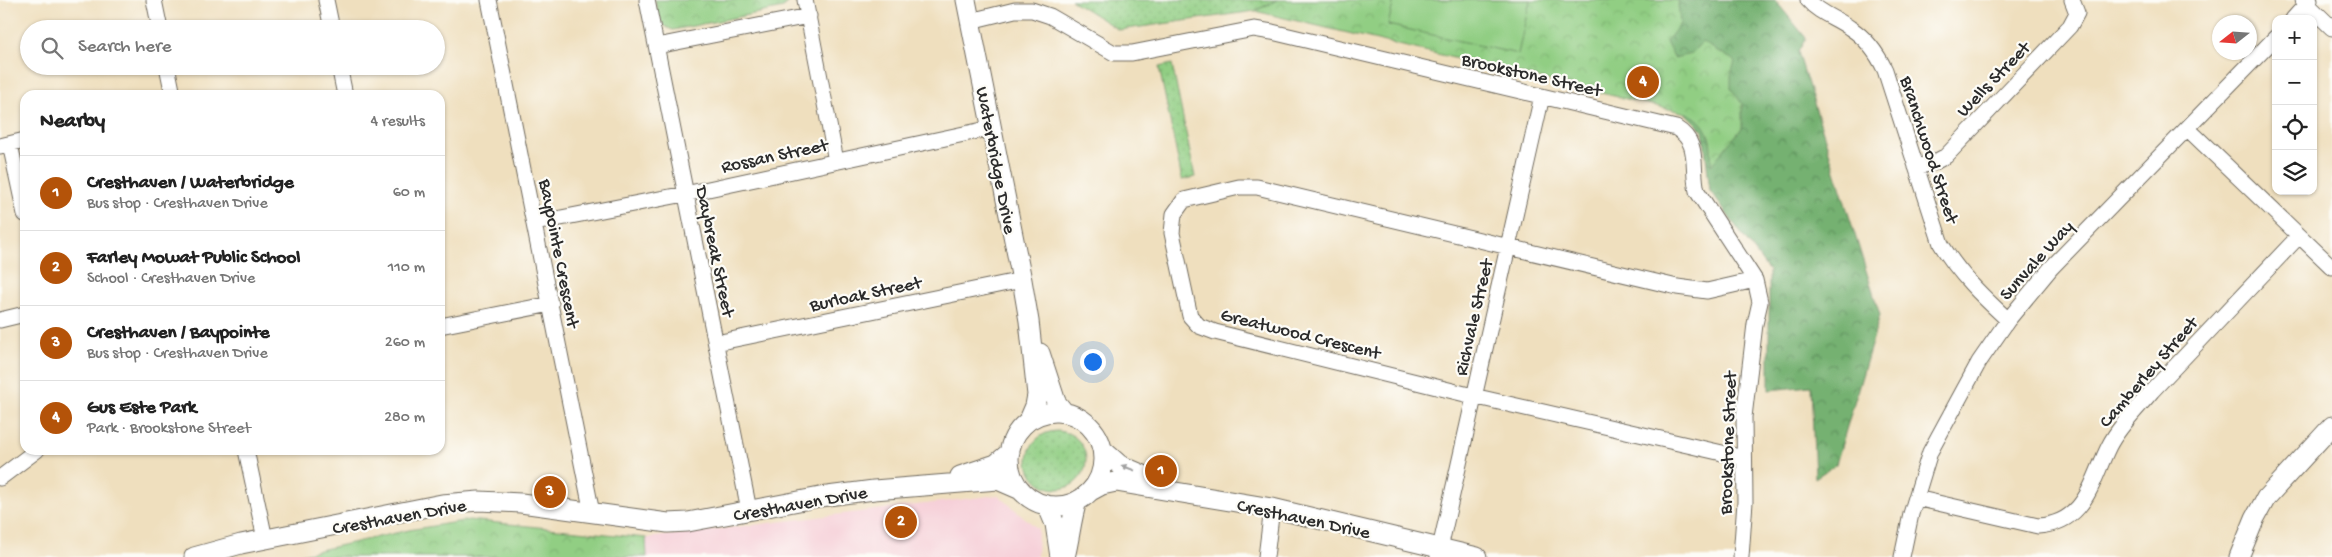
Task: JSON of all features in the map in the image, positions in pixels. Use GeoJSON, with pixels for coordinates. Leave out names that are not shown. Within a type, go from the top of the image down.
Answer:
{"type":"FeatureCollection","features":[{"type":"Feature","properties":{"kind":"street"},"geometry":{"type":"LineString","coordinates":[[154,0],[158,20]]}},
{"type":"Feature","properties":{"kind":"street"},"geometry":{"type":"LineString","coordinates":[[326,0],[330,20]]}},
{"type":"Feature","properties":{"kind":"street","name":"Baypointe Crescent"},"geometry":{"type":"LineString","coordinates":[[490,0],[592,513]]}},
{"type":"Feature","properties":{"kind":"street","name":"Daybreak Street"},"geometry":{"type":"LineString","coordinates":[[647,0],[749,510]]}},
{"type":"Feature","properties":{"kind":"street"},"geometry":{"type":"LineString","coordinates":[[805,0],[836,161]]}},
{"type":"Feature","properties":{"kind":"street","name":"Waterbridge Drive"},"geometry":{"type":"LineString","coordinates":[[966,0],[1030,321],[1037,395],[1029,420]]}},
{"type":"Feature","properties":{"kind":"street","name":"Branchwood Street"},"geometry":{"type":"LineString","coordinates":[[1808,0],[1817,10],[1850,28],[1877,54],[1885,70],[1941,244],[1953,265],[1969,284],[2008,320]]}},
{"type":"Feature","properties":{"kind":"street","name":"Wells Street"},"geometry":{"type":"LineString","coordinates":[[1916,167],[1933,163],[1946,156],[2070,26],[2077,13],[2072,0]]}},
{"type":"Feature","properties":{"kind":"street"},"geometry":{"type":"LineString","coordinates":[[2295,15],[2306,1],[2332,28]]}},
{"type":"Feature","properties":{"kind":"street","name":"Brookstone Street"},"geometry":{"type":"LineString","coordinates":[[970,21],[1015,10],[1032,10],[1050,16],[1114,53],[1132,53],[1254,30],[1676,128],[1686,134],[1692,145],[1696,191],[1755,280],[1760,302],[1748,374],[1744,417],[1745,502],[1741,557]]}},
{"type":"Feature","properties":{"kind":"street"},"geometry":{"type":"LineString","coordinates":[[657,46],[808,16]]}},
{"type":"Feature","properties":{"kind":"street","name":"Sunvale Way"},"geometry":{"type":"LineString","coordinates":[[1902,557],[1916,498],[1930,452],[1979,362],[2008,320],[2051,268],[2272,41]]}},
{"type":"Feature","properties":{"kind":"street"},"geometry":{"type":"LineString","coordinates":[[169,75],[171,90]]}},
{"type":"Feature","properties":{"kind":"street"},"geometry":{"type":"LineString","coordinates":[[341,75],[344,90]]}},
{"type":"Feature","properties":{"kind":"street","name":"Richvale Street"},"geometry":{"type":"LineString","coordinates":[[1439,552],[1542,96]]}},
{"type":"Feature","properties":{"kind":"street","name":"Rossan Street"},"geometry":{"type":"LineString","coordinates":[[535,223],[685,194],[992,128]]}},
{"type":"Feature","properties":{"kind":"street"},"geometry":{"type":"LineString","coordinates":[[2188,129],[2332,267]]}},
{"type":"Feature","properties":{"kind":"street"},"geometry":{"type":"LineString","coordinates":[[12,143],[20,187]]}},
{"type":"Feature","properties":{"kind":"street","name":"Greatwood Crescent"},"geometry":{"type":"LineString","coordinates":[[1744,458],[1473,396],[1224,334],[1199,326],[1190,316],[1172,233],[1174,214],[1184,200],[1239,187],[1257,187],[1676,287],[1707,291],[1755,280]]}},
{"type":"Feature","properties":{"kind":"street","name":"Camberley Street"},"geometry":{"type":"LineString","coordinates":[[1916,498],[2038,526],[2054,525],[2072,514],[2086,499],[2110,445],[2131,416],[2152,391],[2299,236]]}},
{"type":"Feature","properties":{"kind":"street","name":"Burloak Street"},"geometry":{"type":"LineString","coordinates":[[716,343],[1022,280]]}},
{"type":"Feature","properties":{"kind":"street"},"geometry":{"type":"LineString","coordinates":[[445,325],[551,304]]}},
{"type":"Feature","properties":{"kind":"street"},"geometry":{"type":"LineString","coordinates":[[0,320],[20,315]]}},
{"type":"Feature","properties":{"kind":"street","name":"Waterbridge Drive"},"geometry":{"type":"LineString","coordinates":[[1030,321],[1053,395],[1064,412]]}},
{"type":"Feature","properties":{"kind":"street"},"geometry":{"type":"LineString","coordinates":[[1065,557],[1070,539],[1072,516],[1083,497],[1098,480],[1103,466],[1103,450],[1098,436],[1088,424],[1075,415],[1064,412],[1043,413],[1029,420],[1018,431],[1008,461],[1012,477],[1021,490],[1033,500],[1047,505],[1062,506],[1083,497]]}},
{"type":"Feature","properties":{"kind":"street"},"geometry":{"type":"LineString","coordinates":[[2239,557],[2255,518],[2266,498],[2332,426]]}},
{"type":"Feature","properties":{"kind":"street","name":"Cresthaven Drive"},"geometry":{"type":"LineString","coordinates":[[1103,450],[1120,465],[1189,494]]}},
{"type":"Feature","properties":{"kind":"street","name":"Cresthaven Drive"},"geometry":{"type":"LineString","coordinates":[[933,486],[996,464],[1010,452]]}},
{"type":"Feature","properties":{"kind":"street"},"geometry":{"type":"LineString","coordinates":[[0,478],[30,455]]}},
{"type":"Feature","properties":{"kind":"street"},"geometry":{"type":"LineString","coordinates":[[247,455],[265,539]]}},
{"type":"Feature","properties":{"kind":"street","name":"Cresthaven Drive"},"geometry":{"type":"LineString","coordinates":[[194,557],[265,539],[452,503],[479,501],[521,503],[668,523],[688,522],[874,490],[998,480],[1021,490]]}},
{"type":"Feature","properties":{"kind":"street","name":"Cresthaven Drive"},"geometry":{"type":"LineString","coordinates":[[1083,497],[1102,485],[1116,482],[1272,508],[1439,552],[1478,557]]}},
{"type":"Feature","properties":{"kind":"street"},"geometry":{"type":"LineString","coordinates":[[1047,505],[1055,524],[1060,557]]}},
{"type":"Feature","properties":{"kind":"street"},"geometry":{"type":"LineString","coordinates":[[1266,557],[1272,508]]}},
{"type":"Feature","properties":{"kind":"shaded area"},"geometry":{"type":"Polygon","coordinates":[[[998,495],[1038,529],[1037,557],[647,557],[646,538],[998,495]]]}},
{"type":"Feature","properties":{"kind":"green space"},"geometry":{"type":"Polygon","coordinates":[[[655,0],[789,0],[783,8],[673,30],[662,22],[655,0]]]}},
{"type":"Feature","properties":{"kind":"green space"},"geometry":{"type":"Polygon","coordinates":[[[1071,0],[1277,0],[1255,11],[1119,30],[1071,0]]]}},
{"type":"Feature","properties":{"kind":"green space"},"geometry":{"type":"Polygon","coordinates":[[[1277,0],[1678,0],[1680,24],[1666,42],[1674,58],[1691,54],[1702,42],[1735,61],[1731,75],[1731,88],[1742,104],[1742,128],[1711,165],[1709,136],[1702,124],[1690,114],[1255,11],[1277,0]]]}},
{"type":"Feature","properties":{"kind":"green space"},"geometry":{"type":"Polygon","coordinates":[[[1394,0],[1530,0],[1518,54],[1388,25],[1394,0]]]}},
{"type":"Feature","properties":{"kind":"green space"},"geometry":{"type":"Polygon","coordinates":[[[1599,0],[1775,0],[1806,38],[1798,52],[1880,315],[1836,464],[1815,478],[1811,386],[1769,390],[1769,271],[1710,191],[1703,131],[1680,108],[1599,0]]]}},
{"type":"Feature","properties":{"kind":"green space"},"geometry":{"type":"Polygon","coordinates":[[[1172,64],[1195,177],[1182,180],[1159,67],[1172,64]]]}},
{"type":"Feature","properties":{"kind":"green space"},"geometry":{"type":"Polygon","coordinates":[[[1057,431],[1068,433],[1081,444],[1086,460],[1084,471],[1073,484],[1057,489],[1046,487],[1033,476],[1028,460],[1030,449],[1041,436],[1057,431]]]}},
{"type":"Feature","properties":{"kind":"green space"},"geometry":{"type":"Polygon","coordinates":[[[469,520],[646,538],[647,557],[289,557],[409,530],[469,520]]]}},
{"type":"Feature","properties":{"kind":"place","name":"Gus Este Park"},"geometry":{"type":"Point","coordinates":[1643,82]}},
{"type":"Feature","properties":{"kind":"place","name":"Cresthaven / Waterbridge"},"geometry":{"type":"Point","coordinates":[1161,471]}},
{"type":"Feature","properties":{"kind":"place","name":"Cresthaven / Baypointe"},"geometry":{"type":"Point","coordinates":[550,492]}},
{"type":"Feature","properties":{"kind":"place","name":"Farley Mowat Public School"},"geometry":{"type":"Point","coordinates":[901,522]}}]}
